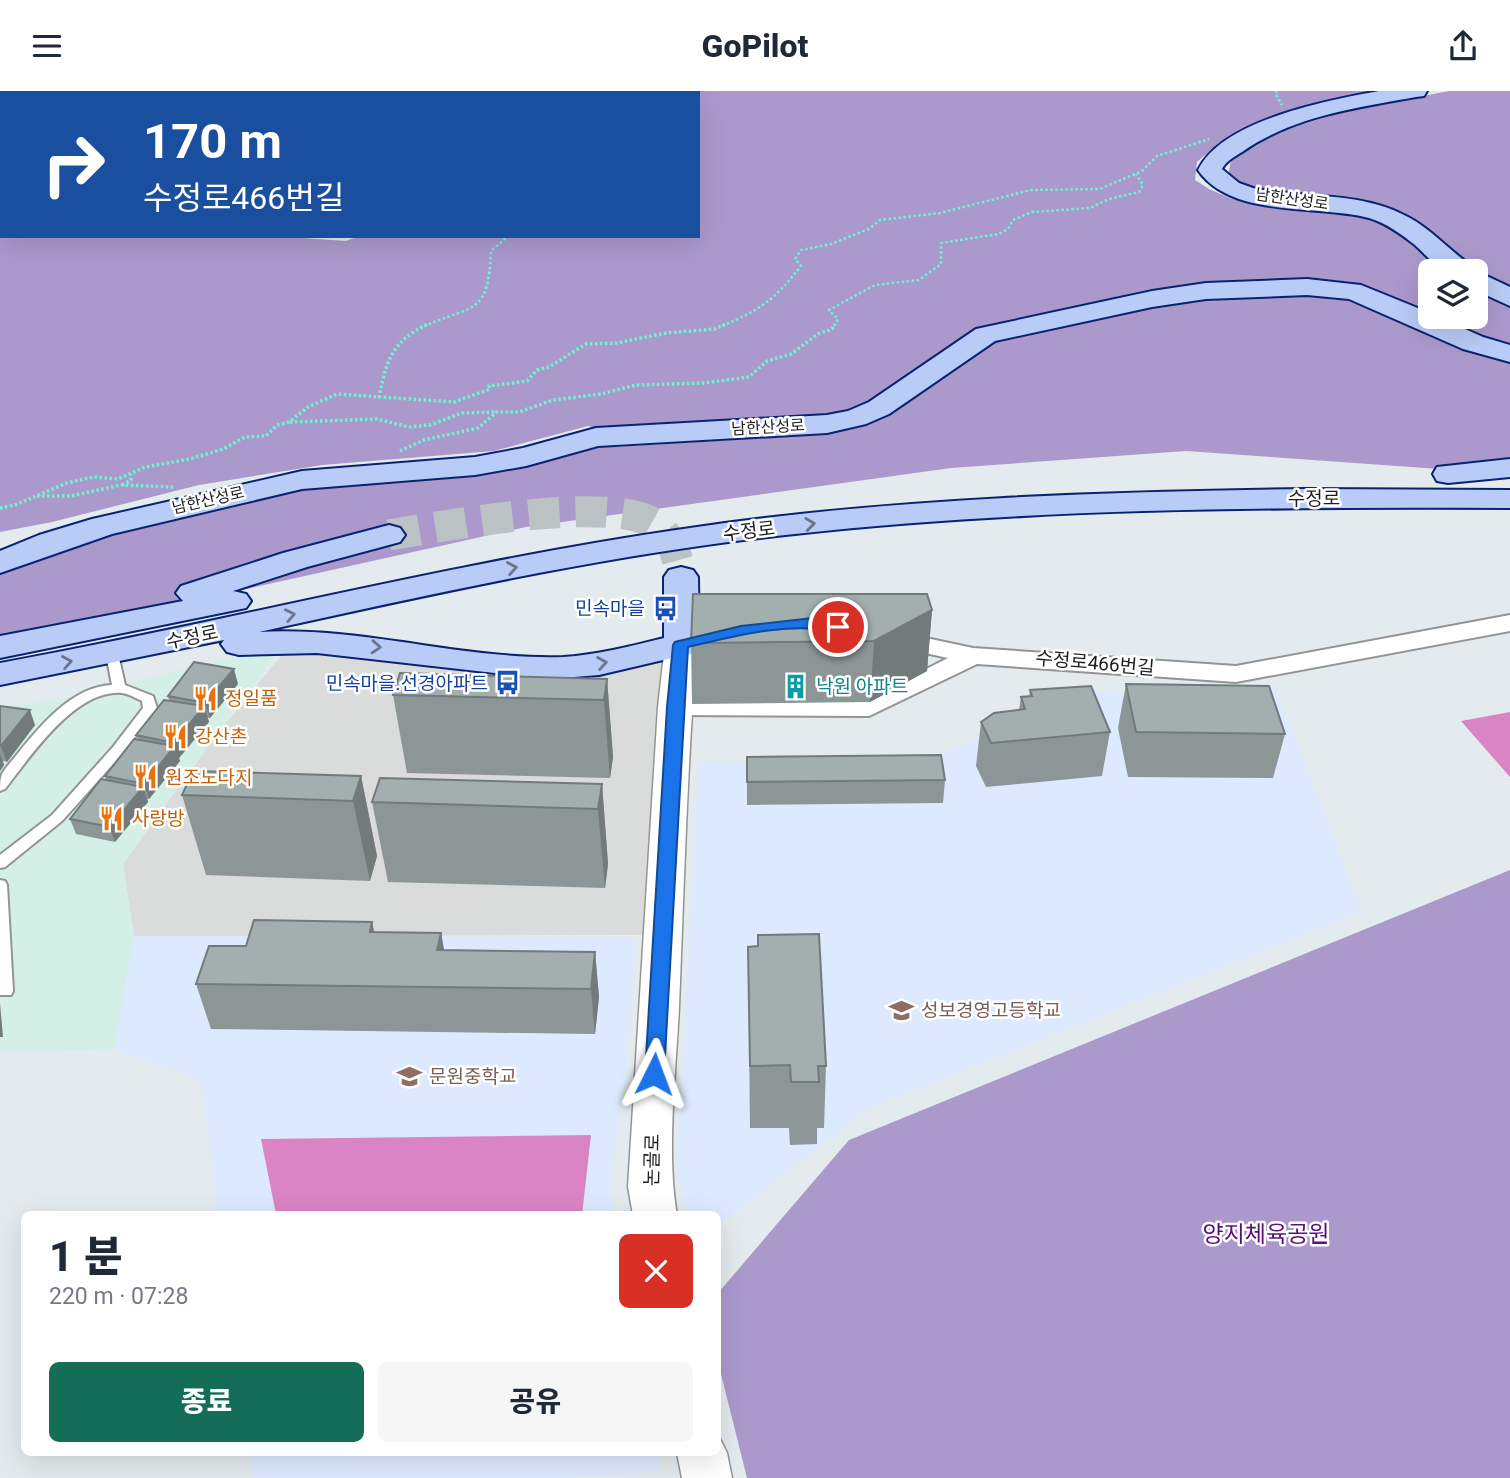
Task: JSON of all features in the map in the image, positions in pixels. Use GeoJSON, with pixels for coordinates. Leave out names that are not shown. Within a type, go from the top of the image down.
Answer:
{"type":"FeatureCollection","features":[{"type":"Feature","properties":{"kind":"main road","name":"남한산성로"},"geometry":{"type":"LineString","coordinates":[[1416,91],[1286,118],[1237,144],[1216,160],[1210,170],[1213,176],[1236,190],[1364,210],[1388,217],[1409,229],[1448,259]]}},
{"type":"Feature","properties":{"kind":"main road"},"geometry":{"type":"LineString","coordinates":[[1488,286],[1510,298]]}},
{"type":"Feature","properties":{"kind":"main road","name":"남한산성로"},"geometry":{"type":"LineString","coordinates":[[0,563],[51,542],[103,526],[302,480],[475,465],[526,457],[596,437],[827,424],[856,418],[880,408],[986,335],[1152,299],[1206,291],[1307,287],[1352,291],[1374,298],[1473,343],[1510,354]]}},
{"type":"Feature","properties":{"kind":"main road"},"geometry":{"type":"LineString","coordinates":[[1448,474],[1510,468]]}},
{"type":"Feature","properties":{"kind":"main road","name":"수정로"},"geometry":{"type":"LineString","coordinates":[[0,674],[113,640],[559,535],[853,493],[1174,477],[1352,472],[1510,476]]}},
{"type":"Feature","properties":{"kind":"main road","name":"수정로"},"geometry":{"type":"LineString","coordinates":[[0,647],[62,634],[113,640],[691,537],[883,515],[1071,502],[1234,498],[1510,499]]}},
{"type":"Feature","properties":{"kind":"main road"},"geometry":{"type":"LineString","coordinates":[[113,640],[204,589],[295,560],[389,535]]}},
{"type":"Feature","properties":{"kind":"main road"},"geometry":{"type":"LineString","coordinates":[[113,640],[294,643],[384,648],[482,663],[551,668],[614,661],[693,642],[681,577]]}},
{"type":"Feature","properties":{"kind":"main road"},"geometry":{"type":"LineString","coordinates":[[0,637],[62,634]]}},
{"type":"Feature","properties":{"kind":"street","name":"수정로466번길"},"geometry":{"type":"LineString","coordinates":[[874,635],[972,656],[1236,674],[1510,622]]}},
{"type":"Feature","properties":{"kind":"street","name":"논골로"},"geometry":{"type":"LineString","coordinates":[[654,1211],[650,1187],[675,707],[693,642]]}},
{"type":"Feature","properties":{"kind":"street"},"geometry":{"type":"LineString","coordinates":[[675,707],[869,708],[972,656]]}},
{"type":"Feature","properties":{"kind":"street"},"geometry":{"type":"LineString","coordinates":[[703,1456],[707,1478]]}},
{"type":"Feature","properties":{"kind":"lane"},"geometry":{"type":"LineString","coordinates":[[113,640],[119,689]]}},
{"type":"Feature","properties":{"kind":"lane"},"geometry":{"type":"LineString","coordinates":[[0,786],[49,724],[89,696],[119,689],[144,695],[148,699],[150,708],[118,750],[57,818],[0,863]]}},
{"type":"Feature","properties":{"kind":"lane"},"geometry":{"type":"LineString","coordinates":[[0,885],[5,991]]}},
{"type":"Feature","properties":{"kind":"path"},"geometry":{"type":"LineString","coordinates":[[289,422],[308,408],[337,394],[454,402],[480,395],[491,389],[489,386],[497,383],[527,381],[537,370],[549,367],[586,344],[617,343],[666,333],[715,328],[765,306],[777,296],[801,266],[795,259],[801,250],[842,240],[869,229],[880,221],[906,215],[940,213],[1031,190],[1100,189],[1136,174],[1157,156],[1195,145]]}},
{"type":"Feature","properties":{"kind":"path"},"geometry":{"type":"LineString","coordinates":[[0,508],[15,505],[67,483],[93,477],[118,479],[145,467],[190,459],[223,449],[245,437],[266,436],[277,425],[289,422],[332,418],[358,421],[377,419],[407,427],[421,423],[430,425],[442,418],[468,411],[519,412],[554,400],[601,394],[636,385],[703,383],[749,377],[767,361],[791,353],[818,334],[832,329],[838,319],[829,310],[854,295],[874,285],[919,280],[935,269],[941,264],[941,243],[999,234],[1008,229],[1013,220],[1032,212],[1090,208],[1109,199],[1139,192],[1143,185],[1136,174]]}},
{"type":"Feature","properties":{"kind":"path"},"geometry":{"type":"LineString","coordinates":[[379,398],[383,374],[391,353],[403,336],[473,307],[486,294],[491,250],[506,238]]}},
{"type":"Feature","properties":{"kind":"path"},"geometry":{"type":"LineString","coordinates":[[396,453],[424,440],[478,428],[497,412]]}},
{"type":"Feature","properties":{"kind":"path"},"geometry":{"type":"LineString","coordinates":[[121,485],[131,480],[131,474]]}},
{"type":"Feature","properties":{"kind":"path"},"geometry":{"type":"LineString","coordinates":[[33,496],[71,496],[121,485],[183,486]]}},
{"type":"Feature","properties":{"kind":"shaded area"},"geometry":{"type":"Polygon","coordinates":[[[282,645],[123,864],[134,936],[114,1049],[0,1052],[0,708],[70,698],[282,645]]]}},
{"type":"Feature","properties":{"kind":"shaded area"},"geometry":{"type":"Polygon","coordinates":[[[675,650],[645,935],[134,936],[123,864],[195,761],[285,651],[411,666],[481,669],[675,650]]]}},
{"type":"Feature","properties":{"kind":"shaded area","name":"성보경영고등학교"},"geometry":{"type":"Polygon","coordinates":[[[1275,686],[1362,911],[869,1108],[721,1224],[721,1211],[686,1211],[677,1167],[699,762],[923,763],[1085,689],[1173,699],[1275,686]]]}},
{"type":"Feature","properties":{"kind":"shaded area"},"geometry":{"type":"Polygon","coordinates":[[[1510,712],[1510,777],[1461,721],[1510,712]]]}},
{"type":"Feature","properties":{"kind":"shaded area","name":"문원중학교"},"geometry":{"type":"Polygon","coordinates":[[[134,936],[636,938],[626,1073],[609,1186],[613,1211],[218,1211],[201,1079],[114,1049],[134,936]]]}},
{"type":"Feature","properties":{"kind":"shaded area"},"geometry":{"type":"Polygon","coordinates":[[[591,1135],[582,1211],[275,1211],[261,1139],[591,1135]]]}},
{"type":"Feature","properties":{"kind":"shaded area"},"geometry":{"type":"Polygon","coordinates":[[[249,1456],[658,1456],[661,1471],[563,1478],[253,1478],[249,1456]]]}},
{"type":"Feature","properties":{"kind":"green space"},"geometry":{"type":"Polygon","coordinates":[[[700,91],[1390,91],[1245,131],[1212,149],[1197,162],[1195,180],[1232,199],[1371,219],[1391,226],[1433,259],[1418,259],[1418,312],[1355,285],[1334,280],[1202,284],[1146,290],[985,327],[960,340],[888,393],[840,413],[607,431],[588,426],[494,451],[322,465],[199,485],[52,522],[0,532],[0,238],[302,238],[346,241],[354,238],[700,238],[700,91]]]}},
{"type":"Feature","properties":{"kind":"green space"},"geometry":{"type":"Polygon","coordinates":[[[1449,91],[1510,91],[1510,290],[1488,277],[1488,259],[1459,259],[1405,216],[1252,191],[1227,182],[1231,160],[1279,133],[1307,123],[1394,101],[1449,91]]]}},
{"type":"Feature","properties":{"kind":"green space"},"geometry":{"type":"Polygon","coordinates":[[[1337,293],[1418,325],[1418,329],[1429,329],[1510,361],[1510,474],[1186,451],[951,468],[526,527],[75,627],[0,638],[0,573],[145,525],[293,490],[595,442],[615,447],[733,440],[850,428],[899,408],[972,353],[996,340],[1158,303],[1215,296],[1337,293]]]}},
{"type":"Feature","properties":{"kind":"green space"},"geometry":{"type":"Polygon","coordinates":[[[1488,294],[1510,305],[1510,347],[1457,329],[1488,329],[1488,294]]]}},
{"type":"Feature","properties":{"kind":"green space","name":"양지체육공원"},"geometry":{"type":"Polygon","coordinates":[[[1510,870],[1510,1478],[747,1478],[721,1374],[721,1289],[849,1140],[1510,870]]]}},
{"type":"Feature","properties":{"kind":"building"},"geometry":{"type":"Polygon","coordinates":[[[693,594],[927,594],[932,610],[874,641],[691,643],[693,594]]]}},
{"type":"Feature","properties":{"kind":"building"},"geometry":{"type":"Polygon","coordinates":[[[194,662],[234,669],[205,703],[168,696],[194,662]]]}},
{"type":"Feature","properties":{"kind":"building"},"geometry":{"type":"Polygon","coordinates":[[[400,673],[607,679],[604,700],[393,695],[400,673]]]}},
{"type":"Feature","properties":{"kind":"building"},"geometry":{"type":"Polygon","coordinates":[[[1126,684],[1269,686],[1285,734],[1136,732],[1126,684]]]}},
{"type":"Feature","properties":{"kind":"building"},"geometry":{"type":"Polygon","coordinates":[[[1091,686],[1110,732],[991,743],[981,722],[994,713],[1025,709],[1021,697],[1032,696],[1030,690],[1091,686]]]}},
{"type":"Feature","properties":{"kind":"building"},"geometry":{"type":"Polygon","coordinates":[[[164,700],[204,706],[174,743],[136,735],[164,700]]]}},
{"type":"Feature","properties":{"kind":"building"},"geometry":{"type":"Polygon","coordinates":[[[0,706],[30,710],[1,746],[0,746],[0,706]]]}},
{"type":"Feature","properties":{"kind":"building"},"geometry":{"type":"Polygon","coordinates":[[[134,739],[175,746],[144,784],[105,776],[134,739]]]}},
{"type":"Feature","properties":{"kind":"building"},"geometry":{"type":"Polygon","coordinates":[[[941,755],[945,780],[747,782],[747,757],[941,755]]]}},
{"type":"Feature","properties":{"kind":"building"},"geometry":{"type":"Polygon","coordinates":[[[193,771],[361,776],[353,801],[182,795],[193,771]]]}},
{"type":"Feature","properties":{"kind":"building"},"geometry":{"type":"Polygon","coordinates":[[[380,778],[602,784],[598,809],[372,802],[380,778]]]}},
{"type":"Feature","properties":{"kind":"building"},"geometry":{"type":"Polygon","coordinates":[[[101,779],[143,787],[110,827],[70,819],[101,779]]]}},
{"type":"Feature","properties":{"kind":"building"},"geometry":{"type":"Polygon","coordinates":[[[254,920],[372,922],[370,932],[441,933],[437,950],[595,952],[591,989],[196,984],[209,946],[246,946],[254,920]]]}},
{"type":"Feature","properties":{"kind":"building"},"geometry":{"type":"Polygon","coordinates":[[[819,934],[826,1066],[818,1066],[819,1082],[791,1082],[790,1065],[750,1066],[748,947],[758,946],[758,935],[819,934]]]}},
{"type":"Feature","properties":{"kind":"tunnel"},"geometry":{"type":"LineString","coordinates":[[389,535],[523,515],[563,512],[629,515],[651,522],[664,532],[675,553],[681,577]]}},
{"type":"Feature","properties":{"kind":"place","name":"민속마을"},"geometry":{"type":"Point","coordinates":[665,608]}},
{"type":"Feature","properties":{"kind":"place","name":"민속마을.선경아파트"},"geometry":{"type":"Point","coordinates":[508,683]}},
{"type":"Feature","properties":{"kind":"place","name":"낙원 아파트"},"geometry":{"type":"Point","coordinates":[796,686]}},
{"type":"Feature","properties":{"kind":"place","name":"정일품"},"geometry":{"type":"Point","coordinates":[205,698]}},
{"type":"Feature","properties":{"kind":"place","name":"강산촌"},"geometry":{"type":"Point","coordinates":[175,736]}},
{"type":"Feature","properties":{"kind":"place","name":"원조노다지"},"geometry":{"type":"Point","coordinates":[145,777]}},
{"type":"Feature","properties":{"kind":"place","name":"사랑방"},"geometry":{"type":"Point","coordinates":[112,818]}},
{"type":"Feature","properties":{"kind":"place","name":"성보경영고등학교"},"geometry":{"type":"Point","coordinates":[901,1010]}},
{"type":"Feature","properties":{"kind":"place","name":"문원중학교"},"geometry":{"type":"Point","coordinates":[409,1076]}},
{"type":"Feature","properties":{"kind":"route"},"geometry":{"type":"LineString","coordinates":[[654,1074],[681,645],[741,630],[813,622],[838,627]]}}]}
